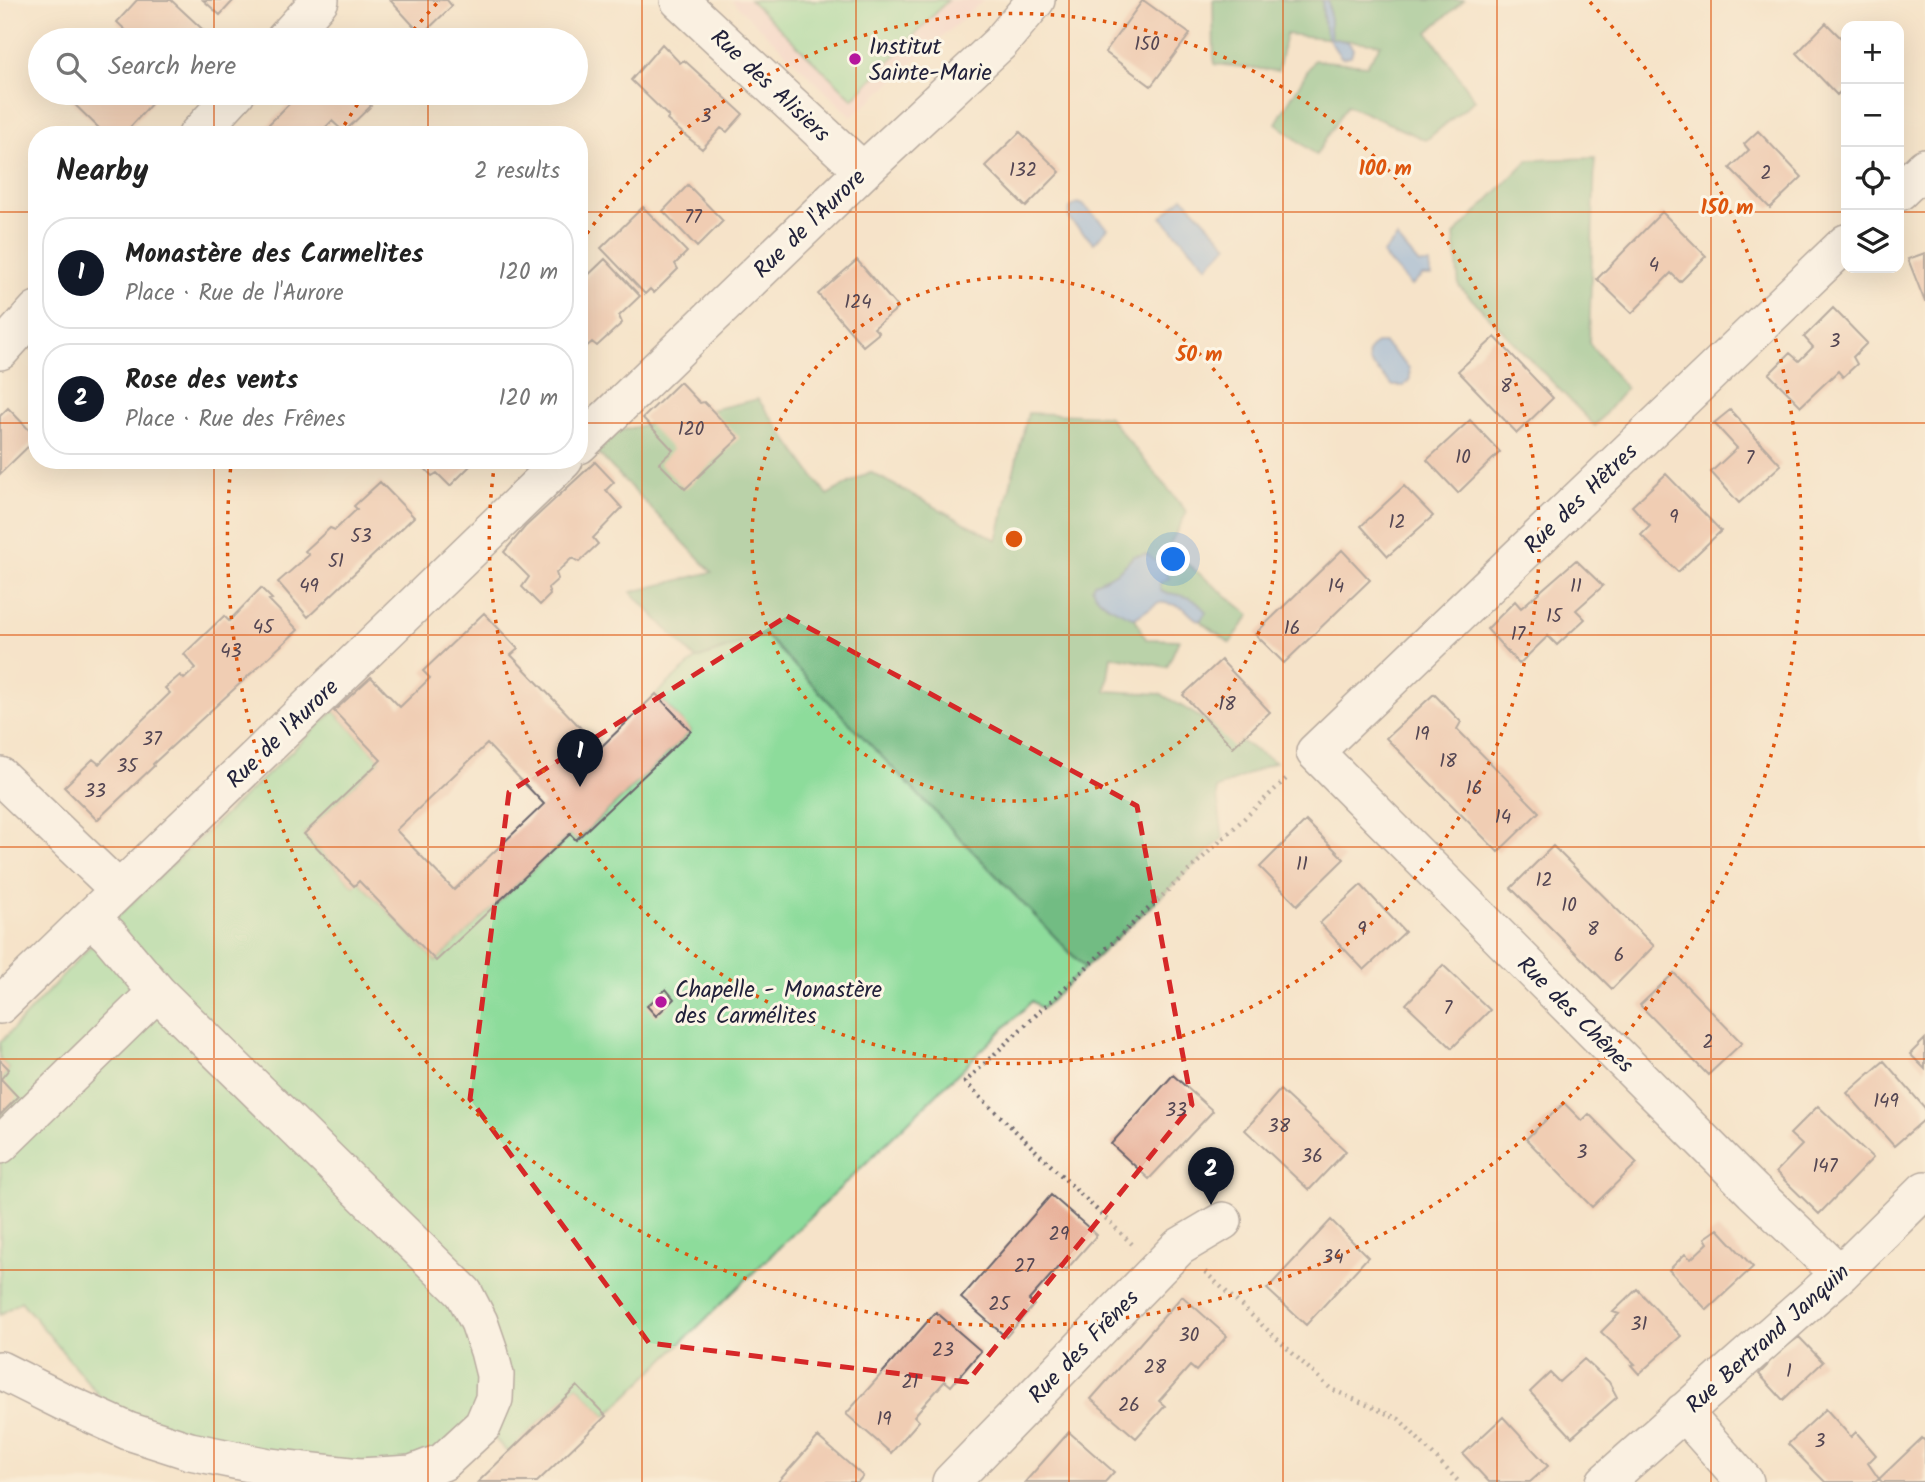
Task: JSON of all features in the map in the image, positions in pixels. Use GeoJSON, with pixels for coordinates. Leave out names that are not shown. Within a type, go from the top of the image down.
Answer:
{"type":"FeatureCollection","features":[{"type":"Feature","properties":{"kind":"street"},"geometry":{"type":"LineString","coordinates":[[295,28],[320,0]]}},
{"type":"Feature","properties":{"kind":"street","name":"Rue des Alisiers"},"geometry":{"type":"LineString","coordinates":[[679,0],[863,170]]}},
{"type":"Feature","properties":{"kind":"street","name":"Rue de l'Aurore"},"geometry":{"type":"LineString","coordinates":[[588,436],[863,170],[1000,43],[1036,0]]}},
{"type":"Feature","properties":{"kind":"street"},"geometry":{"type":"LineString","coordinates":[[205,126],[225,105]]}},
{"type":"Feature","properties":{"kind":"street"},"geometry":{"type":"LineString","coordinates":[[1904,187],[1925,167]]}},
{"type":"Feature","properties":{"kind":"street","name":"Rue des Hêtres"},"geometry":{"type":"LineString","coordinates":[[1315,752],[1841,248]]}},
{"type":"Feature","properties":{"kind":"street"},"geometry":{"type":"LineString","coordinates":[[0,351],[28,320]]}},
{"type":"Feature","properties":{"kind":"street","name":"Rue de l'Aurore"},"geometry":{"type":"LineString","coordinates":[[0,1004],[555,469]]}},
{"type":"Feature","properties":{"kind":"street","name":"Rue des Chênes"},"geometry":{"type":"LineString","coordinates":[[1315,752],[1753,1191],[1840,1274]]}},
{"type":"Feature","properties":{"kind":"street"},"geometry":{"type":"LineString","coordinates":[[0,776],[120,890]]}},
{"type":"Feature","properties":{"kind":"street"},"geometry":{"type":"LineString","coordinates":[[0,1370],[128,1431],[190,1451],[269,1468],[359,1477],[412,1474],[443,1462],[483,1425],[494,1399],[495,1375],[489,1351],[479,1322],[464,1293],[157,992],[109,935],[90,918]]}},
{"type":"Feature","properties":{"kind":"street"},"geometry":{"type":"LineString","coordinates":[[0,1144],[157,992]]}},
{"type":"Feature","properties":{"kind":"street","name":"Rue Bertrand Janquin"},"geometry":{"type":"LineString","coordinates":[[1605,1482],[1840,1274],[1925,1190]]}},
{"type":"Feature","properties":{"kind":"street","name":"Rue des Frênes"},"geometry":{"type":"LineString","coordinates":[[951,1482],[1169,1258],[1223,1221]]}},
{"type":"Feature","properties":{"kind":"street"},"geometry":{"type":"LineString","coordinates":[[1683,1412],[1745,1482]]}},
{"type":"Feature","properties":{"kind":"path"},"geometry":{"type":"LineString","coordinates":[[1315,752],[965,1082],[1169,1258],[1331,1389],[1399,1419],[1459,1482]]}},
{"type":"Feature","properties":{"kind":"highlighted area"},"geometry":{"type":"Polygon","coordinates":[[[787,616],[1137,806],[1192,1105],[967,1382],[649,1343],[470,1099],[509,792],[787,616]]]}},
{"type":"Feature","properties":{"kind":"shaded area","name":"Institut Sainte-Marie"},"geometry":{"type":"Polygon","coordinates":[[[731,0],[984,0],[852,117],[731,0]]]}},
{"type":"Feature","properties":{"kind":"green space","name":"Institut Sainte-Marie"},"geometry":{"type":"Polygon","coordinates":[[[750,0],[948,0],[853,99],[750,0]]]}},
{"type":"Feature","properties":{"kind":"green space"},"geometry":{"type":"Polygon","coordinates":[[[1213,0],[1464,0],[1428,32],[1475,100],[1426,140],[1347,105],[1316,155],[1276,123],[1314,60],[1367,65],[1381,44],[1286,34],[1278,71],[1214,64],[1213,0]]]}},
{"type":"Feature","properties":{"kind":"green space"},"geometry":{"type":"Polygon","coordinates":[[[1595,158],[1589,343],[1626,388],[1595,426],[1459,286],[1454,235],[1528,160],[1595,158]]]}},
{"type":"Feature","properties":{"kind":"green space"},"geometry":{"type":"Polygon","coordinates":[[[758,399],[827,495],[870,472],[997,540],[1028,413],[1108,416],[1187,512],[1168,548],[1250,615],[1230,643],[1200,621],[1206,612],[1173,594],[1162,593],[1160,583],[1169,578],[1133,556],[1116,572],[1094,583],[1106,605],[1135,618],[1146,639],[1179,640],[1167,667],[1111,656],[1106,691],[1161,694],[1275,762],[1216,789],[1223,838],[1085,968],[765,635],[696,659],[631,592],[712,572],[597,452],[619,431],[758,399]]]}},
{"type":"Feature","properties":{"kind":"green space"},"geometry":{"type":"Polygon","coordinates":[[[765,635],[1085,968],[1042,1009],[1032,1001],[606,1416],[577,1386],[508,1453],[483,1426],[412,1474],[128,1431],[21,1301],[0,1315],[1,1079],[9,1069],[0,1060],[0,1043],[122,912],[334,711],[381,760],[304,834],[354,886],[359,881],[436,961],[570,834],[577,840],[691,731],[656,694],[696,659],[765,635]]]}},
{"type":"Feature","properties":{"kind":"water"},"geometry":{"type":"Polygon","coordinates":[[[1322,0],[1328,0],[1331,38],[1348,42],[1353,49],[1351,56],[1342,58],[1331,44],[1324,25],[1322,0]]]}},
{"type":"Feature","properties":{"kind":"water"},"geometry":{"type":"Polygon","coordinates":[[[1183,197],[1228,245],[1207,266],[1161,217],[1183,197]]]}},
{"type":"Feature","properties":{"kind":"water"},"geometry":{"type":"Polygon","coordinates":[[[1077,203],[1083,205],[1108,228],[1094,243],[1069,219],[1070,208],[1077,203]]]}},
{"type":"Feature","properties":{"kind":"water"},"geometry":{"type":"Polygon","coordinates":[[[1397,238],[1419,264],[1429,264],[1431,276],[1422,276],[1411,286],[1382,254],[1397,238]]]}},
{"type":"Feature","properties":{"kind":"water"},"geometry":{"type":"Polygon","coordinates":[[[1376,343],[1384,343],[1409,368],[1410,379],[1404,386],[1393,386],[1369,362],[1368,352],[1376,343]]]}},
{"type":"Feature","properties":{"kind":"water"},"geometry":{"type":"Polygon","coordinates":[[[1147,554],[1161,566],[1169,578],[1160,583],[1162,592],[1196,602],[1206,612],[1200,621],[1181,607],[1159,602],[1135,618],[1110,607],[1095,594],[1092,588],[1094,583],[1116,572],[1133,556],[1147,554]]]}},
{"type":"Feature","properties":{"kind":"building"},"geometry":{"type":"Polygon","coordinates":[[[137,0],[171,0],[201,28],[123,28],[117,22],[137,0]]]}},
{"type":"Feature","properties":{"kind":"building"},"geometry":{"type":"Polygon","coordinates":[[[203,0],[234,0],[220,15],[203,0]]]}},
{"type":"Feature","properties":{"kind":"building"},"geometry":{"type":"Polygon","coordinates":[[[390,0],[447,0],[452,6],[429,28],[416,28],[390,0]]]}},
{"type":"Feature","properties":{"kind":"building"},"geometry":{"type":"Polygon","coordinates":[[[1143,0],[1190,34],[1151,86],[1105,52],[1143,0]]]}},
{"type":"Feature","properties":{"kind":"building"},"geometry":{"type":"Polygon","coordinates":[[[1826,23],[1841,38],[1841,91],[1837,95],[1797,53],[1826,23]]]}},
{"type":"Feature","properties":{"kind":"building"},"geometry":{"type":"Polygon","coordinates":[[[662,44],[680,63],[684,60],[743,114],[727,132],[721,128],[702,149],[667,120],[669,117],[631,80],[662,44]]]}},
{"type":"Feature","properties":{"kind":"building"},"geometry":{"type":"Polygon","coordinates":[[[75,105],[150,105],[131,126],[97,126],[75,105]]]}},
{"type":"Feature","properties":{"kind":"building"},"geometry":{"type":"Polygon","coordinates":[[[288,105],[371,106],[350,126],[337,126],[332,121],[327,126],[267,126],[288,105]]]}},
{"type":"Feature","properties":{"kind":"building"},"geometry":{"type":"Polygon","coordinates":[[[1758,131],[1802,177],[1770,208],[1730,168],[1749,150],[1744,144],[1758,131]]]}},
{"type":"Feature","properties":{"kind":"building"},"geometry":{"type":"Polygon","coordinates":[[[1020,132],[1060,172],[1026,207],[985,166],[1020,132]]]}},
{"type":"Feature","properties":{"kind":"building"},"geometry":{"type":"Polygon","coordinates":[[[688,185],[723,221],[697,247],[663,211],[688,185]]]}},
{"type":"Feature","properties":{"kind":"building"},"geometry":{"type":"Polygon","coordinates":[[[643,207],[687,252],[675,264],[678,269],[654,293],[650,289],[645,294],[601,248],[643,207]]]}},
{"type":"Feature","properties":{"kind":"building"},"geometry":{"type":"Polygon","coordinates":[[[1662,212],[1706,256],[1680,282],[1671,273],[1632,313],[1597,279],[1662,212]]]}},
{"type":"Feature","properties":{"kind":"building"},"geometry":{"type":"Polygon","coordinates":[[[1925,253],[1925,302],[1908,259],[1925,253]]]}},
{"type":"Feature","properties":{"kind":"building"},"geometry":{"type":"Polygon","coordinates":[[[605,259],[640,296],[619,316],[622,323],[597,346],[592,342],[588,345],[588,275],[605,259]]]}},
{"type":"Feature","properties":{"kind":"building"},"geometry":{"type":"Polygon","coordinates":[[[857,260],[898,308],[874,328],[879,333],[863,346],[818,294],[857,260]]]}},
{"type":"Feature","properties":{"kind":"building"},"geometry":{"type":"Polygon","coordinates":[[[1833,308],[1867,343],[1853,357],[1857,364],[1843,377],[1838,371],[1801,406],[1769,374],[1790,353],[1799,361],[1813,347],[1804,337],[1833,308]]]}},
{"type":"Feature","properties":{"kind":"building"},"geometry":{"type":"Polygon","coordinates":[[[1495,337],[1553,398],[1517,433],[1458,371],[1495,337]]]}},
{"type":"Feature","properties":{"kind":"building"},"geometry":{"type":"Polygon","coordinates":[[[680,382],[739,438],[685,489],[659,463],[673,450],[643,418],[680,382]]]}},
{"type":"Feature","properties":{"kind":"building"},"geometry":{"type":"Polygon","coordinates":[[[8,408],[28,429],[28,447],[0,474],[0,416],[8,408]]]}},
{"type":"Feature","properties":{"kind":"building"},"geometry":{"type":"Polygon","coordinates":[[[1730,410],[1781,465],[1739,503],[1711,472],[1737,448],[1714,423],[1730,410]]]}},
{"type":"Feature","properties":{"kind":"building"},"geometry":{"type":"Polygon","coordinates":[[[1470,420],[1500,452],[1458,493],[1427,460],[1470,420]]]}},
{"type":"Feature","properties":{"kind":"building"},"geometry":{"type":"Polygon","coordinates":[[[595,462],[614,482],[606,490],[622,508],[593,538],[598,544],[579,562],[572,558],[556,573],[558,579],[548,588],[550,595],[540,605],[522,587],[529,577],[504,552],[525,527],[595,462]]]}},
{"type":"Feature","properties":{"kind":"building"},"geometry":{"type":"Polygon","coordinates":[[[425,469],[467,469],[450,486],[437,473],[432,476],[425,469]]]}},
{"type":"Feature","properties":{"kind":"building"},"geometry":{"type":"Polygon","coordinates":[[[1666,474],[1721,531],[1678,572],[1641,535],[1650,526],[1632,506],[1666,474]]]}},
{"type":"Feature","properties":{"kind":"building"},"geometry":{"type":"Polygon","coordinates":[[[380,482],[414,517],[308,617],[278,582],[309,555],[305,551],[330,528],[335,530],[357,509],[354,506],[380,482]]]}},
{"type":"Feature","properties":{"kind":"building"},"geometry":{"type":"Polygon","coordinates":[[[1404,486],[1433,516],[1388,556],[1361,526],[1404,486]]]}},
{"type":"Feature","properties":{"kind":"building"},"geometry":{"type":"Polygon","coordinates":[[[1342,550],[1370,580],[1284,663],[1255,634],[1342,550]]]}},
{"type":"Feature","properties":{"kind":"building"},"geometry":{"type":"Polygon","coordinates":[[[1576,560],[1603,586],[1576,610],[1585,619],[1557,645],[1548,636],[1519,664],[1487,629],[1515,601],[1521,608],[1576,560]]]}},
{"type":"Feature","properties":{"kind":"building"},"geometry":{"type":"Polygon","coordinates":[[[261,588],[298,630],[153,764],[154,766],[97,820],[64,787],[93,759],[99,764],[170,693],[165,688],[180,675],[184,679],[196,668],[184,654],[224,616],[229,621],[261,588]]]}},
{"type":"Feature","properties":{"kind":"building"},"geometry":{"type":"Polygon","coordinates":[[[484,613],[518,649],[511,655],[600,748],[656,694],[691,731],[576,840],[570,834],[436,961],[359,881],[354,886],[304,834],[381,760],[334,711],[371,677],[400,707],[430,678],[423,671],[484,613]],[[487,744],[396,830],[454,890],[544,804],[487,744]]]}},
{"type":"Feature","properties":{"kind":"building"},"geometry":{"type":"Polygon","coordinates":[[[1221,660],[1270,712],[1233,747],[1183,695],[1221,660]]]}},
{"type":"Feature","properties":{"kind":"building"},"geometry":{"type":"Polygon","coordinates":[[[1434,694],[1461,722],[1457,729],[1539,812],[1498,852],[1386,738],[1434,694]]]}},
{"type":"Feature","properties":{"kind":"building"},"geometry":{"type":"Polygon","coordinates":[[[1306,821],[1344,859],[1297,905],[1260,867],[1306,821]]]}},
{"type":"Feature","properties":{"kind":"building"},"geometry":{"type":"Polygon","coordinates":[[[1553,846],[1654,946],[1612,989],[1511,888],[1553,846]]]}},
{"type":"Feature","properties":{"kind":"building"},"geometry":{"type":"Polygon","coordinates":[[[1361,885],[1405,932],[1364,970],[1320,923],[1361,885]]]}},
{"type":"Feature","properties":{"kind":"building"},"geometry":{"type":"Polygon","coordinates":[[[1443,965],[1490,1010],[1452,1048],[1406,1004],[1443,965]]]}},
{"type":"Feature","properties":{"kind":"building"},"geometry":{"type":"Polygon","coordinates":[[[1674,973],[1742,1043],[1708,1075],[1640,1005],[1674,973]]]}},
{"type":"Feature","properties":{"kind":"building","name":"Chapelle - Monastère des Carmélites"},"geometry":{"type":"Polygon","coordinates":[[[666,989],[674,999],[656,1016],[647,1006],[666,989]]]}},
{"type":"Feature","properties":{"kind":"building"},"geometry":{"type":"Polygon","coordinates":[[[1925,1039],[1925,1069],[1910,1054],[1925,1039]]]}},
{"type":"Feature","properties":{"kind":"building"},"geometry":{"type":"Polygon","coordinates":[[[0,1060],[9,1069],[1,1079],[18,1097],[0,1115],[0,1060]]]}},
{"type":"Feature","properties":{"kind":"building"},"geometry":{"type":"Polygon","coordinates":[[[1884,1061],[1925,1108],[1925,1119],[1894,1146],[1847,1093],[1884,1061]]]}},
{"type":"Feature","properties":{"kind":"building"},"geometry":{"type":"Polygon","coordinates":[[[1173,1075],[1213,1111],[1149,1179],[1111,1144],[1173,1075]]]}},
{"type":"Feature","properties":{"kind":"building"},"geometry":{"type":"Polygon","coordinates":[[[1280,1090],[1346,1151],[1309,1190],[1245,1130],[1280,1090]]]}},
{"type":"Feature","properties":{"kind":"building"},"geometry":{"type":"Polygon","coordinates":[[[1564,1103],[1582,1121],[1589,1114],[1637,1163],[1592,1207],[1526,1139],[1564,1103]]]}},
{"type":"Feature","properties":{"kind":"building"},"geometry":{"type":"Polygon","coordinates":[[[1818,1106],[1873,1158],[1819,1214],[1776,1172],[1802,1145],[1790,1134],[1818,1106]]]}},
{"type":"Feature","properties":{"kind":"building"},"geometry":{"type":"Polygon","coordinates":[[[1051,1195],[1097,1235],[1066,1270],[1060,1265],[1029,1300],[1034,1305],[1006,1337],[961,1298],[1051,1195]]]}},
{"type":"Feature","properties":{"kind":"building"},"geometry":{"type":"Polygon","coordinates":[[[1331,1220],[1368,1257],[1306,1325],[1267,1289],[1331,1220]]]}},
{"type":"Feature","properties":{"kind":"building"},"geometry":{"type":"Polygon","coordinates":[[[1718,1229],[1753,1267],[1707,1310],[1669,1270],[1685,1254],[1691,1259],[1708,1243],[1705,1238],[1718,1229]]]}},
{"type":"Feature","properties":{"kind":"building"},"geometry":{"type":"Polygon","coordinates":[[[1637,1289],[1681,1336],[1639,1374],[1631,1365],[1635,1364],[1601,1332],[1619,1314],[1613,1312],[1637,1289]]]}},
{"type":"Feature","properties":{"kind":"building"},"geometry":{"type":"Polygon","coordinates":[[[1182,1296],[1227,1336],[1196,1371],[1190,1366],[1159,1401],[1165,1406],[1136,1438],[1091,1399],[1182,1296]]]}},
{"type":"Feature","properties":{"kind":"building"},"geometry":{"type":"Polygon","coordinates":[[[936,1312],[981,1351],[951,1386],[945,1381],[914,1416],[919,1421],[891,1453],[846,1414],[936,1312]]]}},
{"type":"Feature","properties":{"kind":"building"},"geometry":{"type":"Polygon","coordinates":[[[1799,1337],[1823,1362],[1783,1400],[1759,1374],[1771,1357],[1799,1337]]]}},
{"type":"Feature","properties":{"kind":"building"},"geometry":{"type":"Polygon","coordinates":[[[1584,1359],[1609,1382],[1617,1397],[1572,1437],[1530,1392],[1550,1373],[1559,1382],[1584,1359]]]}},
{"type":"Feature","properties":{"kind":"building"},"geometry":{"type":"Polygon","coordinates":[[[577,1386],[606,1416],[537,1482],[478,1482],[577,1386]]]}},
{"type":"Feature","properties":{"kind":"building"},"geometry":{"type":"Polygon","coordinates":[[[1826,1409],[1851,1437],[1856,1432],[1876,1455],[1868,1463],[1879,1479],[1875,1482],[1825,1482],[1788,1444],[1826,1409]]]}},
{"type":"Feature","properties":{"kind":"building"},"geometry":{"type":"Polygon","coordinates":[[[1503,1417],[1548,1466],[1530,1482],[1489,1482],[1463,1454],[1503,1417]]]}},
{"type":"Feature","properties":{"kind":"building"},"geometry":{"type":"Polygon","coordinates":[[[1069,1432],[1114,1472],[1105,1482],[1025,1482],[1069,1432]]]}},
{"type":"Feature","properties":{"kind":"building"},"geometry":{"type":"Polygon","coordinates":[[[818,1437],[863,1476],[858,1482],[778,1482],[818,1437]]]}},
{"type":"Feature","properties":{"kind":"building"},"geometry":{"type":"Polygon","coordinates":[[[1922,1438],[1925,1441],[1925,1482],[1882,1482],[1879,1479],[1922,1438]]]}},
{"type":"Feature","properties":{"kind":"place","name":"Institut Sainte-Marie"},"geometry":{"type":"Point","coordinates":[855,59]}},
{"type":"Feature","properties":{"kind":"place","name":"Monastère des Carmelites"},"geometry":{"type":"Point","coordinates":[580,787]}},
{"type":"Feature","properties":{"kind":"place","name":"Chapelle - Monastère des Carmélites"},"geometry":{"type":"Point","coordinates":[661,1002]}},
{"type":"Feature","properties":{"kind":"place","name":"Rose des vents"},"geometry":{"type":"Point","coordinates":[1211,1205]}}]}
